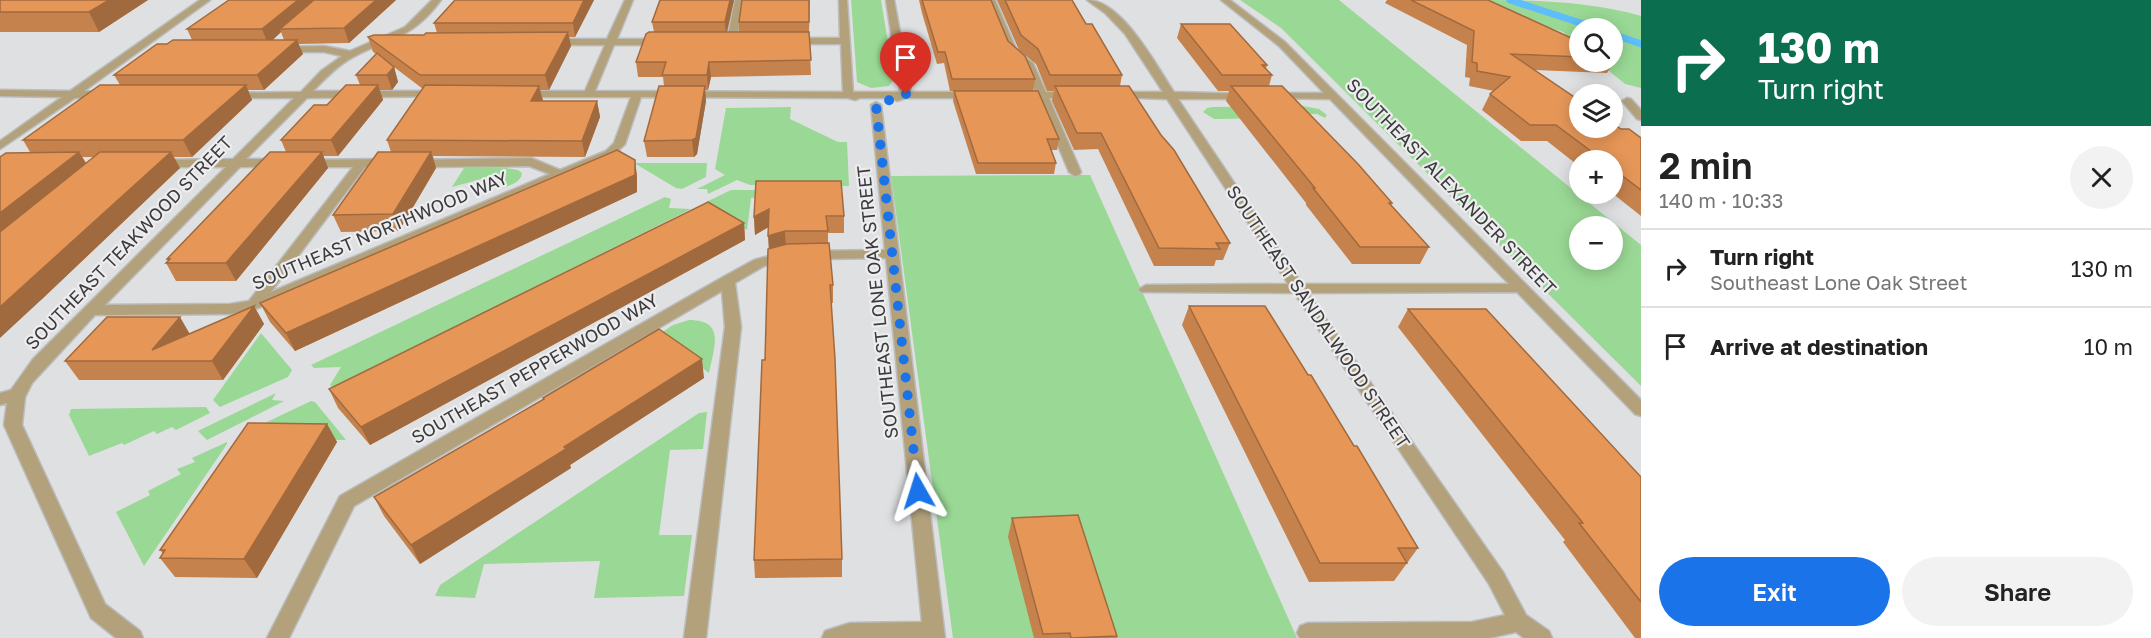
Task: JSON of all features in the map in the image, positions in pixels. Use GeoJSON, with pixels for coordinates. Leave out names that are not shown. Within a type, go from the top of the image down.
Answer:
{"type":"FeatureCollection","features":[{"type":"Feature","properties":{"kind":"street"},"geometry":{"type":"LineString","coordinates":[[0,146],[206,0]]}},
{"type":"Feature","properties":{"kind":"street","name":"SOUTHEAST TEAKWOOD STREET"},"geometry":{"type":"LineString","coordinates":[[126,636],[98,611],[13,425],[8,397],[338,61],[349,54],[399,39],[437,0]]}},
{"type":"Feature","properties":{"kind":"street"},"geometry":{"type":"LineString","coordinates":[[588,95],[629,0]]}},
{"type":"Feature","properties":{"kind":"street"},"geometry":{"type":"LineString","coordinates":[[732,41],[739,0]]}},
{"type":"Feature","properties":{"kind":"street"},"geometry":{"type":"LineString","coordinates":[[843,0],[848,94]]}},
{"type":"Feature","properties":{"kind":"street"},"geometry":{"type":"LineString","coordinates":[[890,0],[906,94]]}},
{"type":"Feature","properties":{"kind":"street"},"geometry":{"type":"LineString","coordinates":[[991,0],[1013,52],[1029,65],[1075,172]]}},
{"type":"Feature","properties":{"kind":"street","name":"SOUTHEAST SANDALWOOD STREET"},"geometry":{"type":"LineString","coordinates":[[1091,0],[1108,11],[1129,32],[1298,289],[1496,578],[1519,622],[1541,638]]}},
{"type":"Feature","properties":{"kind":"street","name":"SOUTHEAST ALEXANDER STREET"},"geometry":{"type":"LineString","coordinates":[[1225,0],[1276,39],[1334,96],[1641,410]]}},
{"type":"Feature","properties":{"kind":"street"},"geometry":{"type":"LineString","coordinates":[[721,41],[743,41]]}},
{"type":"Feature","properties":{"kind":"street"},"geometry":{"type":"LineString","coordinates":[[777,41],[845,41]]}},
{"type":"Feature","properties":{"kind":"street"},"geometry":{"type":"LineString","coordinates":[[541,42],[677,42]]}},
{"type":"Feature","properties":{"kind":"street"},"geometry":{"type":"LineString","coordinates":[[275,45],[324,49],[349,54]]}},
{"type":"Feature","properties":{"kind":"street"},"geometry":{"type":"LineString","coordinates":[[136,49],[157,49]]}},
{"type":"Feature","properties":{"kind":"street"},"geometry":{"type":"LineString","coordinates":[[0,93],[116,95]]}},
{"type":"Feature","properties":{"kind":"street"},"geometry":{"type":"LineString","coordinates":[[222,94],[446,94]]}},
{"type":"Feature","properties":{"kind":"street"},"geometry":{"type":"LineString","coordinates":[[505,94],[985,95]]}},
{"type":"Feature","properties":{"kind":"street"},"geometry":{"type":"LineString","coordinates":[[848,94],[876,105],[906,94]]}},
{"type":"Feature","properties":{"kind":"street","name":"SOUTHEAST NORTHWOOD WAY"},"geometry":{"type":"LineString","coordinates":[[91,310],[230,309],[253,305],[610,153],[619,144],[637,95]]}},
{"type":"Feature","properties":{"kind":"street"},"geometry":{"type":"LineString","coordinates":[[1008,95],[1334,96]]}},
{"type":"Feature","properties":{"kind":"street"},"geometry":{"type":"LineString","coordinates":[[1628,101],[1641,117]]}},
{"type":"Feature","properties":{"kind":"street","name":"SOUTHEAST LONE OAK STREET"},"geometry":{"type":"LineString","coordinates":[[876,105],[934,635]]}},
{"type":"Feature","properties":{"kind":"street"},"geometry":{"type":"LineString","coordinates":[[151,163],[531,162],[559,174]]}},
{"type":"Feature","properties":{"kind":"street"},"geometry":{"type":"LineString","coordinates":[[253,305],[362,163]]}},
{"type":"Feature","properties":{"kind":"street","name":"SOUTHEAST PEPPERWOOD WAY"},"geometry":{"type":"LineString","coordinates":[[278,638],[347,501],[759,263],[786,255],[893,254]]}},
{"type":"Feature","properties":{"kind":"street"},"geometry":{"type":"LineString","coordinates":[[695,638],[733,327],[728,280]]}},
{"type":"Feature","properties":{"kind":"street"},"geometry":{"type":"LineString","coordinates":[[1146,289],[1522,288]]}},
{"type":"Feature","properties":{"kind":"street"},"geometry":{"type":"LineString","coordinates":[[1308,633],[1472,632],[1519,622]]}},
{"type":"Feature","properties":{"kind":"street"},"geometry":{"type":"LineString","coordinates":[[833,638],[850,633],[934,635]]}},
{"type":"Feature","properties":{"kind":"green space"},"geometry":{"type":"Polygon","coordinates":[[[851,0],[881,0],[894,79],[889,86],[871,88],[857,82],[851,0]]]}},
{"type":"Feature","properties":{"kind":"green space"},"geometry":{"type":"Polygon","coordinates":[[[1240,0],[1339,0],[1569,187],[1569,204],[1590,204],[1605,216],[1569,216],[1569,270],[1623,270],[1623,230],[1641,245],[1641,386],[1281,28],[1240,0]]]}},
{"type":"Feature","properties":{"kind":"green space"},"geometry":{"type":"Polygon","coordinates":[[[1464,0],[1576,4],[1641,16],[1641,88],[1625,84],[1610,72],[1623,72],[1623,18],[1569,18],[1569,37],[1563,32],[1464,0]]]}},
{"type":"Feature","properties":{"kind":"green space"},"geometry":{"type":"Polygon","coordinates":[[[1303,106],[1319,109],[1327,115],[1325,118],[1317,114],[1293,114],[1296,118],[1214,119],[1203,112],[1213,107],[1303,106]]]}},
{"type":"Feature","properties":{"kind":"green space"},"geometry":{"type":"Polygon","coordinates":[[[791,107],[790,119],[838,142],[847,142],[849,186],[750,185],[737,180],[708,194],[707,189],[697,189],[725,175],[715,169],[726,108],[791,107]]]}},
{"type":"Feature","properties":{"kind":"green space"},"geometry":{"type":"Polygon","coordinates":[[[634,163],[707,163],[706,177],[682,189],[676,188],[634,163]]]}},
{"type":"Feature","properties":{"kind":"green space"},"geometry":{"type":"Polygon","coordinates":[[[464,168],[506,168],[522,173],[512,185],[502,188],[489,177],[452,187],[464,168]]]}},
{"type":"Feature","properties":{"kind":"green space"},"geometry":{"type":"Polygon","coordinates":[[[1090,175],[1297,638],[953,638],[891,176],[1090,175]]]}},
{"type":"Feature","properties":{"kind":"green space"},"geometry":{"type":"Polygon","coordinates":[[[731,190],[762,190],[762,197],[751,198],[747,230],[705,206],[706,202],[731,190]]]}},
{"type":"Feature","properties":{"kind":"green space"},"geometry":{"type":"Polygon","coordinates":[[[665,197],[671,199],[669,208],[691,209],[333,388],[330,385],[341,367],[314,368],[311,365],[665,197]]]}},
{"type":"Feature","properties":{"kind":"green space"},"geometry":{"type":"Polygon","coordinates":[[[689,320],[701,321],[713,330],[715,345],[709,373],[658,335],[673,325],[689,320]]]}},
{"type":"Feature","properties":{"kind":"green space"},"geometry":{"type":"Polygon","coordinates":[[[261,333],[292,370],[288,377],[220,407],[213,400],[261,333]]]}},
{"type":"Feature","properties":{"kind":"green space"},"geometry":{"type":"Polygon","coordinates":[[[276,393],[272,400],[284,401],[207,440],[198,431],[276,393]]]}},
{"type":"Feature","properties":{"kind":"green space"},"geometry":{"type":"Polygon","coordinates":[[[311,401],[315,402],[346,440],[257,439],[248,431],[311,401]]]}},
{"type":"Feature","properties":{"kind":"green space"},"geometry":{"type":"Polygon","coordinates":[[[206,407],[210,413],[176,430],[172,427],[157,434],[154,431],[124,445],[122,443],[89,456],[69,415],[71,409],[206,407]]]}},
{"type":"Feature","properties":{"kind":"green space"},"geometry":{"type":"Polygon","coordinates":[[[707,412],[703,449],[670,450],[659,535],[692,535],[684,596],[594,598],[600,561],[484,564],[475,598],[435,596],[440,585],[699,413],[707,412]]]}},
{"type":"Feature","properties":{"kind":"green space"},"geometry":{"type":"Polygon","coordinates":[[[227,442],[144,566],[116,512],[150,495],[148,491],[181,474],[177,469],[195,462],[192,458],[227,442]]]}},
{"type":"Feature","properties":{"kind":"building"},"geometry":{"type":"Polygon","coordinates":[[[0,0],[109,0],[89,12],[0,12],[0,0]]]}},
{"type":"Feature","properties":{"kind":"building"},"geometry":{"type":"Polygon","coordinates":[[[229,0],[298,0],[262,29],[187,29],[229,0]]]}},
{"type":"Feature","properties":{"kind":"building"},"geometry":{"type":"Polygon","coordinates":[[[314,0],[376,0],[344,28],[280,29],[314,0]]]}},
{"type":"Feature","properties":{"kind":"building"},"geometry":{"type":"Polygon","coordinates":[[[455,0],[584,0],[573,23],[434,23],[455,0]]]}},
{"type":"Feature","properties":{"kind":"building"},"geometry":{"type":"Polygon","coordinates":[[[660,0],[730,0],[725,22],[652,22],[660,0]]]}},
{"type":"Feature","properties":{"kind":"building"},"geometry":{"type":"Polygon","coordinates":[[[742,0],[809,0],[809,22],[739,22],[742,0]]]}},
{"type":"Feature","properties":{"kind":"building"},"geometry":{"type":"Polygon","coordinates":[[[922,0],[991,0],[1008,41],[1025,56],[1035,79],[952,79],[945,52],[938,52],[922,0]]]}},
{"type":"Feature","properties":{"kind":"building"},"geometry":{"type":"Polygon","coordinates":[[[1005,0],[1072,0],[1086,24],[1092,24],[1122,75],[1050,75],[1038,49],[1021,35],[1005,0]]]}},
{"type":"Feature","properties":{"kind":"building"},"geometry":{"type":"Polygon","coordinates":[[[1411,0],[1488,0],[1569,37],[1569,57],[1511,54],[1569,94],[1569,135],[1556,125],[1530,125],[1490,94],[1510,77],[1477,71],[1477,63],[1472,62],[1474,31],[1411,0]]]}},
{"type":"Feature","properties":{"kind":"building"},"geometry":{"type":"Polygon","coordinates":[[[1181,24],[1230,24],[1267,65],[1262,65],[1272,75],[1222,75],[1181,24]]]}},
{"type":"Feature","properties":{"kind":"building"},"geometry":{"type":"Polygon","coordinates":[[[568,32],[545,75],[420,75],[368,37],[424,35],[426,33],[568,32]]]}},
{"type":"Feature","properties":{"kind":"building"},"geometry":{"type":"Polygon","coordinates":[[[649,32],[809,32],[811,60],[709,62],[707,75],[662,75],[666,62],[636,62],[646,34],[649,32]]]}},
{"type":"Feature","properties":{"kind":"building"},"geometry":{"type":"Polygon","coordinates":[[[173,40],[297,40],[257,75],[114,75],[157,44],[167,44],[173,40]]]}},
{"type":"Feature","properties":{"kind":"building"},"geometry":{"type":"Polygon","coordinates":[[[377,53],[394,67],[387,75],[356,75],[377,53]]]}},
{"type":"Feature","properties":{"kind":"building"},"geometry":{"type":"Polygon","coordinates":[[[100,85],[246,85],[183,140],[23,140],[100,85]]]}},
{"type":"Feature","properties":{"kind":"building"},"geometry":{"type":"Polygon","coordinates":[[[346,85],[378,85],[331,140],[281,140],[314,105],[327,105],[346,85]]]}},
{"type":"Feature","properties":{"kind":"building"},"geometry":{"type":"Polygon","coordinates":[[[425,85],[539,86],[531,101],[597,101],[582,141],[387,140],[425,85]]]}},
{"type":"Feature","properties":{"kind":"building"},"geometry":{"type":"Polygon","coordinates":[[[659,86],[705,86],[696,138],[644,141],[659,86]]]}},
{"type":"Feature","properties":{"kind":"building"},"geometry":{"type":"Polygon","coordinates":[[[1055,86],[1129,86],[1161,135],[1174,150],[1230,243],[1216,243],[1220,249],[1159,248],[1101,133],[1077,133],[1055,86]]]}},
{"type":"Feature","properties":{"kind":"building"},"geometry":{"type":"Polygon","coordinates":[[[1231,86],[1282,86],[1358,164],[1429,247],[1360,247],[1231,86]]]}},
{"type":"Feature","properties":{"kind":"building"},"geometry":{"type":"Polygon","coordinates":[[[954,91],[1038,91],[1059,139],[1047,139],[1056,163],[978,163],[954,91]]]}},
{"type":"Feature","properties":{"kind":"building"},"geometry":{"type":"Polygon","coordinates":[[[1623,129],[1629,129],[1641,138],[1641,190],[1623,176],[1623,150],[1590,150],[1573,138],[1623,138],[1623,129]]]}},
{"type":"Feature","properties":{"kind":"building"},"geometry":{"type":"Polygon","coordinates":[[[617,150],[635,160],[635,175],[286,333],[260,303],[617,150]]]}},
{"type":"Feature","properties":{"kind":"building"},"geometry":{"type":"Polygon","coordinates":[[[79,152],[0,213],[0,157],[6,153],[79,152]]]}},
{"type":"Feature","properties":{"kind":"building"},"geometry":{"type":"Polygon","coordinates":[[[100,152],[171,152],[0,307],[0,232],[100,152]]]}},
{"type":"Feature","properties":{"kind":"building"},"geometry":{"type":"Polygon","coordinates":[[[270,152],[322,152],[226,263],[166,263],[170,259],[167,259],[270,152]]]}},
{"type":"Feature","properties":{"kind":"building"},"geometry":{"type":"Polygon","coordinates":[[[378,152],[431,152],[393,214],[333,215],[378,152]]]}},
{"type":"Feature","properties":{"kind":"building"},"geometry":{"type":"Polygon","coordinates":[[[756,181],[841,181],[844,216],[826,216],[828,231],[785,231],[768,236],[769,209],[754,217],[756,181]]]}},
{"type":"Feature","properties":{"kind":"building"},"geometry":{"type":"Polygon","coordinates":[[[708,202],[744,223],[361,427],[329,389],[708,202]]]}},
{"type":"Feature","properties":{"kind":"building"},"geometry":{"type":"Polygon","coordinates":[[[829,243],[833,285],[830,285],[842,559],[754,560],[762,360],[765,360],[768,249],[787,244],[829,243]]]}},
{"type":"Feature","properties":{"kind":"building"},"geometry":{"type":"Polygon","coordinates":[[[254,306],[212,361],[65,361],[107,317],[180,317],[152,350],[254,306]]]}},
{"type":"Feature","properties":{"kind":"building"},"geometry":{"type":"Polygon","coordinates":[[[1189,306],[1265,306],[1308,375],[1311,375],[1354,446],[1357,446],[1418,548],[1398,548],[1407,563],[1320,563],[1189,306]]]}},
{"type":"Feature","properties":{"kind":"building"},"geometry":{"type":"Polygon","coordinates":[[[1408,309],[1486,309],[1641,477],[1641,602],[1579,523],[1583,523],[1408,309]]]}},
{"type":"Feature","properties":{"kind":"building"},"geometry":{"type":"Polygon","coordinates":[[[659,329],[702,359],[564,447],[566,449],[411,545],[374,497],[544,399],[659,329]]]}},
{"type":"Feature","properties":{"kind":"building"},"geometry":{"type":"Polygon","coordinates":[[[248,423],[327,424],[244,559],[160,558],[165,550],[160,550],[248,423]]]}},
{"type":"Feature","properties":{"kind":"building"},"geometry":{"type":"Polygon","coordinates":[[[1078,515],[1117,636],[1071,638],[1070,633],[1043,634],[1012,518],[1078,515]]]}},
{"type":"Feature","properties":{"kind":"waterway"},"geometry":{"type":"LineString","coordinates":[[1510,0],[1569,19]]}},
{"type":"Feature","properties":{"kind":"waterway"},"geometry":{"type":"LineString","coordinates":[[1623,38],[1641,44]]}},
{"type":"Feature","properties":{"kind":"route"},"geometry":{"type":"LineString","coordinates":[[906,94],[876,105],[918,491]]}}]}
